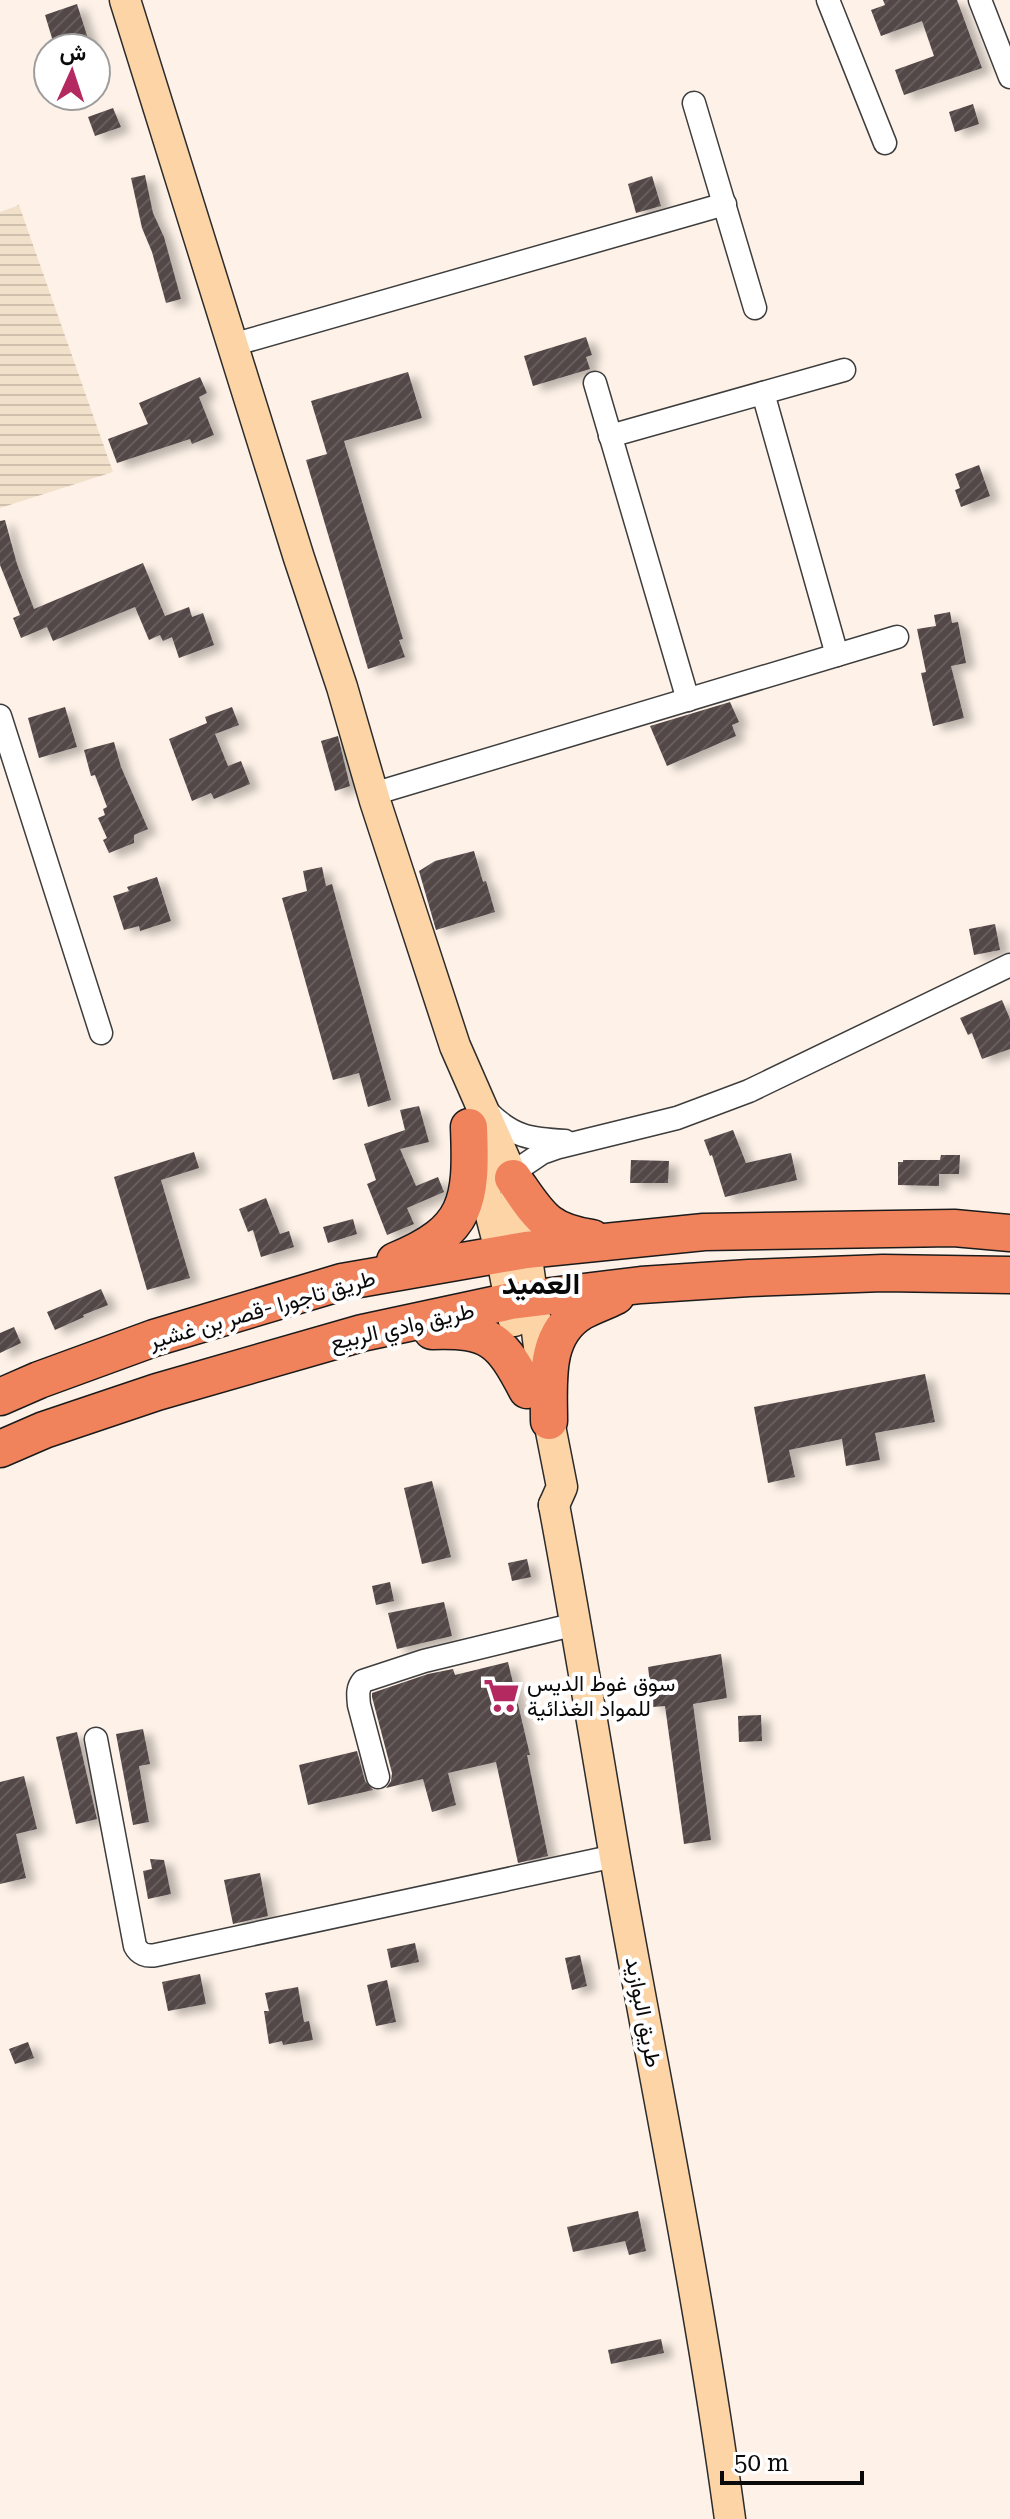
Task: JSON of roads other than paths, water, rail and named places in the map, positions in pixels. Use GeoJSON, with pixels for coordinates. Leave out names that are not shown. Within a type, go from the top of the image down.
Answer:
{"type":"FeatureCollection","features":[{"type":"Feature","properties":{"kind":"highway"},"geometry":{"type":"LineString","coordinates":[[342,1282],[425,1248],[448,1229],[464,1204],[469,1189],[476,1117]]}},
{"type":"Feature","properties":{"kind":"highway"},"geometry":{"type":"LineString","coordinates":[[512,1176],[548,1224],[573,1235],[618,1241]]}},
{"type":"Feature","properties":{"kind":"highway","name":"طريق تاجورا -قصر بن غشير"},"geometry":{"type":"LineString","coordinates":[[0,1397],[154,1338],[342,1282],[514,1252],[704,1232],[954,1228],[1010,1233]]}},
{"type":"Feature","properties":{"kind":"highway","name":"طريق وادي الربيع"},"geometry":{"type":"LineString","coordinates":[[0,1449],[44,1430],[157,1392],[362,1333],[521,1300],[641,1285],[883,1273],[1010,1275]]}},
{"type":"Feature","properties":{"kind":"highway"},"geometry":{"type":"LineString","coordinates":[[549,1421],[550,1356],[561,1332],[579,1313],[641,1285]]}},
{"type":"Feature","properties":{"kind":"highway"},"geometry":{"type":"LineString","coordinates":[[362,1333],[451,1330],[476,1333],[505,1352],[527,1390]]}},
{"type":"Feature","properties":{"kind":"main road"},"geometry":{"type":"LineString","coordinates":[[125,0],[455,1046],[476,1117],[487,1204],[514,1252]]}},
{"type":"Feature","properties":{"kind":"main road"},"geometry":{"type":"LineString","coordinates":[[476,1117],[512,1176],[514,1252],[521,1300],[527,1390],[542,1491],[554,1505],[562,1487],[521,1300]]}},
{"type":"Feature","properties":{"kind":"main road","name":"طريق البوازيد"},"geometry":{"type":"LineString","coordinates":[[554,1505],[615,1856],[686,2234],[718,2425],[730,2519]]}},
{"type":"Feature","properties":{"kind":"street"},"geometry":{"type":"LineString","coordinates":[[980,0],[1010,77]]}},
{"type":"Feature","properties":{"kind":"street"},"geometry":{"type":"LineString","coordinates":[[832,1],[885,143]]}},
{"type":"Feature","properties":{"kind":"street"},"geometry":{"type":"LineString","coordinates":[[694,103],[755,308]]}},
{"type":"Feature","properties":{"kind":"street"},"geometry":{"type":"LineString","coordinates":[[232,345],[725,204]]}},
{"type":"Feature","properties":{"kind":"street"},"geometry":{"type":"LineString","coordinates":[[610,436],[844,370]]}},
{"type":"Feature","properties":{"kind":"street"},"geometry":{"type":"LineString","coordinates":[[595,383],[688,700]]}},
{"type":"Feature","properties":{"kind":"street"},"geometry":{"type":"LineString","coordinates":[[763,393],[837,655]]}},
{"type":"Feature","properties":{"kind":"street"},"geometry":{"type":"LineString","coordinates":[[373,794],[897,637]]}},
{"type":"Feature","properties":{"kind":"street"},"geometry":{"type":"LineString","coordinates":[[0,716],[101,1033]]}},
{"type":"Feature","properties":{"kind":"street"},"geometry":{"type":"LineString","coordinates":[[512,1176],[542,1153],[578,1141],[677,1118],[749,1091],[1010,965]]}},
{"type":"Feature","properties":{"kind":"street"},"geometry":{"type":"LineString","coordinates":[[476,1117],[501,1124],[523,1137],[578,1141]]}},
{"type":"Feature","properties":{"kind":"street"},"geometry":{"type":"LineString","coordinates":[[378,1777],[359,1705],[359,1685],[363,1681],[424,1661],[576,1624]]}},
{"type":"Feature","properties":{"kind":"street"},"geometry":{"type":"LineString","coordinates":[[96,1739],[135,1946],[137,1951],[147,1955],[615,1856]]}},
{"type":"Feature","properties":{"kind":"place","name":"سوق غوط الديس للمواد الغذائية"},"geometry":{"type":"Point","coordinates":[501,1696]}},
{"type":"Feature","properties":{"kind":"district","name":"العميد"},"geometry":{"type":"Point","coordinates":[541,1284]}}]}
